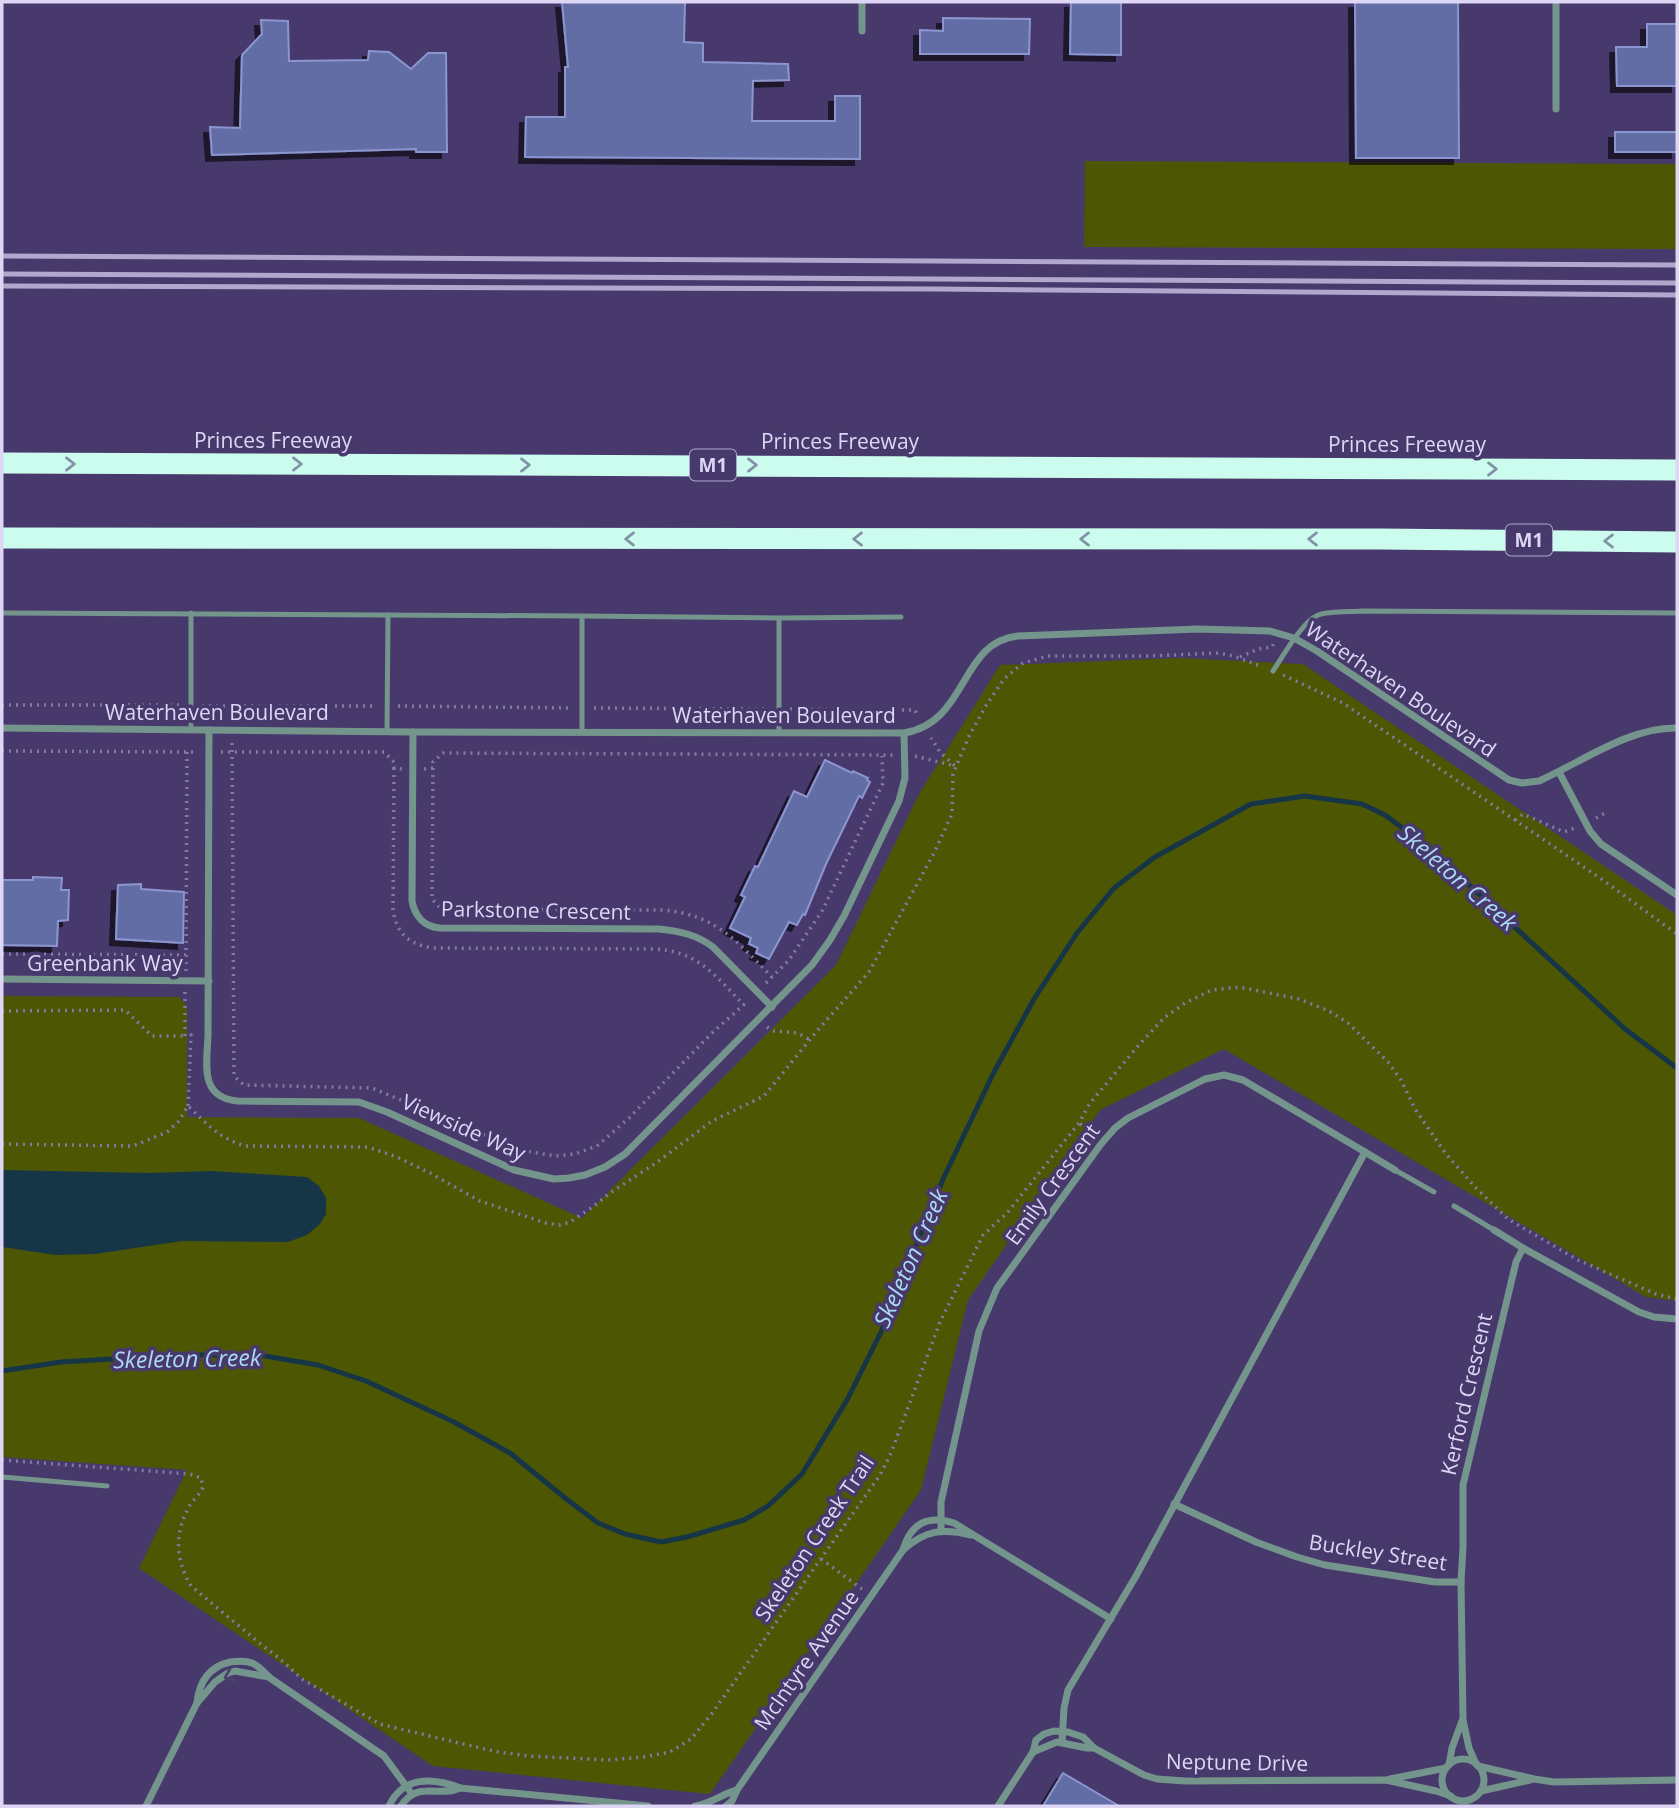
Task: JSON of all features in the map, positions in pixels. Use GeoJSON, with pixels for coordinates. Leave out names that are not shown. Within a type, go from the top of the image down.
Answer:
{"type":"FeatureCollection","features":[{"type":"Feature","properties":{"kind":"highway","name":"Princes Freeway"},"geometry":{"type":"LineString","coordinates":[[2,463],[1677,470]]}},
{"type":"Feature","properties":{"kind":"highway","name":"M1"},"geometry":{"type":"LineString","coordinates":[[2,538],[1394,539],[1677,542]]}},
{"type":"Feature","properties":{"kind":"street"},"geometry":{"type":"LineString","coordinates":[[862,2],[862,31]]}},
{"type":"Feature","properties":{"kind":"street"},"geometry":{"type":"LineString","coordinates":[[1556,2],[1556,110]]}},
{"type":"Feature","properties":{"kind":"street","name":"Waterhaven Boulevard"},"geometry":{"type":"LineString","coordinates":[[2,728],[904,733],[915,731],[935,721],[949,705],[985,650],[1001,639],[1247,629],[1280,633],[1317,651],[1508,780],[1522,783],[1539,781],[1643,732],[1662,727],[1677,728]]}},
{"type":"Feature","properties":{"kind":"street","name":"Viewside Way"},"geometry":{"type":"LineString","coordinates":[[209,730],[207,1071],[214,1092],[228,1100],[250,1102],[359,1102],[514,1170],[554,1179],[585,1175],[605,1167],[625,1154],[812,965],[844,916],[899,801],[905,778],[904,733]]}},
{"type":"Feature","properties":{"kind":"street","name":"Parkstone Crescent"},"geometry":{"type":"LineString","coordinates":[[413,732],[412,901],[416,914],[425,924],[433,928],[659,929],[684,933],[713,947],[772,1007]]}},
{"type":"Feature","properties":{"kind":"street"},"geometry":{"type":"LineString","coordinates":[[1559,772],[1586,823],[1601,844],[1677,895]]}},
{"type":"Feature","properties":{"kind":"street","name":"Greenbank Way"},"geometry":{"type":"LineString","coordinates":[[2,979],[209,981]]}},
{"type":"Feature","properties":{"kind":"street","name":"Emily Crescent"},"geometry":{"type":"LineString","coordinates":[[941,1531],[941,1502],[979,1331],[988,1306],[997,1289],[1104,1141],[1128,1118],[1205,1079],[1223,1075],[1243,1080],[1395,1170]]}},
{"type":"Feature","properties":{"kind":"street"},"geometry":{"type":"LineString","coordinates":[[1062,1742],[1068,1690],[1111,1619],[1365,1152]]}},
{"type":"Feature","properties":{"kind":"street"},"geometry":{"type":"LineString","coordinates":[[1494,1230],[1639,1312],[1654,1317],[1677,1319]]}},
{"type":"Feature","properties":{"kind":"street","name":"Kerford Crescent"},"geometry":{"type":"LineString","coordinates":[[1477,1765],[1469,1748],[1463,1720],[1463,1485],[1511,1278],[1522,1248]]}},
{"type":"Feature","properties":{"kind":"street","name":"Buckley Street"},"geometry":{"type":"LineString","coordinates":[[1174,1504],[1256,1542],[1325,1565],[1435,1582],[1461,1582]]}},
{"type":"Feature","properties":{"kind":"street"},"geometry":{"type":"LineString","coordinates":[[940,1520],[954,1523],[1111,1619]]}},
{"type":"Feature","properties":{"kind":"street","name":"McIntyre Avenue"},"geometry":{"type":"LineString","coordinates":[[726,1806],[873,1596],[914,1528],[926,1522],[940,1520]]}},
{"type":"Feature","properties":{"kind":"street"},"geometry":{"type":"LineString","coordinates":[[941,1531],[971,1535]]}},
{"type":"Feature","properties":{"kind":"street","name":"McIntyre Avenue"},"geometry":{"type":"LineString","coordinates":[[903,1550],[928,1533],[941,1531]]}},
{"type":"Feature","properties":{"kind":"street"},"geometry":{"type":"LineString","coordinates":[[146,1806],[197,1703],[201,1684],[215,1668],[244,1661],[254,1664],[270,1678],[384,1756],[412,1794]]}},
{"type":"Feature","properties":{"kind":"street","name":"Kerford Crescent"},"geometry":{"type":"LineString","coordinates":[[1448,1767],[1451,1748],[1463,1720]]}},
{"type":"Feature","properties":{"kind":"street"},"geometry":{"type":"LineString","coordinates":[[998,1806],[1039,1737],[1062,1731]]}},
{"type":"Feature","properties":{"kind":"street","name":"Neptune Drive"},"geometry":{"type":"LineString","coordinates":[[1062,1731],[1083,1737],[1094,1748],[1144,1775],[1171,1780],[1386,1780],[1448,1767]]}},
{"type":"Feature","properties":{"kind":"street","name":"Neptune Drive"},"geometry":{"type":"LineString","coordinates":[[1032,1752],[1062,1742],[1094,1748]]}},
{"type":"Feature","properties":{"kind":"street"},"geometry":{"type":"LineString","coordinates":[[1534,1779],[1480,1792],[1466,1800],[1453,1800],[1443,1782],[1444,1772],[1461,1759],[1554,1782],[1677,1780]]}},
{"type":"Feature","properties":{"kind":"street"},"geometry":{"type":"LineString","coordinates":[[1475,1806],[1483,1778],[1477,1765]]}},
{"type":"Feature","properties":{"kind":"street","name":"Neptune Drive"},"geometry":{"type":"LineString","coordinates":[[1386,1780],[1436,1791],[1453,1800]]}},
{"type":"Feature","properties":{"kind":"street"},"geometry":{"type":"LineString","coordinates":[[389,1806],[407,1786],[415,1782],[434,1781],[460,1788],[648,1806]]}},
{"type":"Feature","properties":{"kind":"street"},"geometry":{"type":"LineString","coordinates":[[401,1806],[412,1794],[426,1791],[452,1792],[460,1788]]}},
{"type":"Feature","properties":{"kind":"street"},"geometry":{"type":"LineString","coordinates":[[695,1806],[712,1802],[727,1792],[737,1790]]}},
{"type":"Feature","properties":{"kind":"lane"},"geometry":{"type":"LineString","coordinates":[[1273,671],[1294,638],[1319,615],[1362,611],[1677,613]]}},
{"type":"Feature","properties":{"kind":"lane"},"geometry":{"type":"LineString","coordinates":[[2,613],[901,617]]}},
{"type":"Feature","properties":{"kind":"lane"},"geometry":{"type":"LineString","coordinates":[[191,613],[191,730]]}},
{"type":"Feature","properties":{"kind":"lane"},"geometry":{"type":"LineString","coordinates":[[387,731],[388,615]]}},
{"type":"Feature","properties":{"kind":"lane"},"geometry":{"type":"LineString","coordinates":[[582,616],[582,732]]}},
{"type":"Feature","properties":{"kind":"lane"},"geometry":{"type":"LineString","coordinates":[[779,618],[779,733]]}},
{"type":"Feature","properties":{"kind":"lane","name":"Emily Crescent"},"geometry":{"type":"LineString","coordinates":[[1395,1170],[1434,1192]]}},
{"type":"Feature","properties":{"kind":"lane"},"geometry":{"type":"LineString","coordinates":[[1454,1206],[1494,1230]]}},
{"type":"Feature","properties":{"kind":"lane"},"geometry":{"type":"LineString","coordinates":[[2,1477],[107,1486]]}},
{"type":"Feature","properties":{"kind":"path"},"geometry":{"type":"LineString","coordinates":[[1238,657],[1272,647],[1280,633]]}},
{"type":"Feature","properties":{"kind":"path"},"geometry":{"type":"LineString","coordinates":[[188,1106],[221,1136],[245,1146],[368,1147],[397,1157],[480,1201],[546,1223],[559,1225],[570,1222],[712,1121],[764,1096],[869,972],[934,853],[952,814],[955,766],[986,704],[1004,679],[1024,663],[1048,656],[1170,656],[1220,653],[1273,671],[1343,703],[1600,878],[1677,934]]}},
{"type":"Feature","properties":{"kind":"path"},"geometry":{"type":"LineString","coordinates":[[2,705],[915,710],[940,752],[955,766]]}},
{"type":"Feature","properties":{"kind":"path"},"geometry":{"type":"LineString","coordinates":[[2,751],[384,752],[394,762],[394,768],[433,768]]}},
{"type":"Feature","properties":{"kind":"path"},"geometry":{"type":"LineString","coordinates":[[232,751],[234,1076],[244,1085],[372,1087],[520,1150],[555,1156]]}},
{"type":"Feature","properties":{"kind":"path"},"geometry":{"type":"LineString","coordinates":[[185,1036],[187,752]]}},
{"type":"Feature","properties":{"kind":"path"},"geometry":{"type":"LineString","coordinates":[[772,977],[725,931],[708,921],[687,914],[663,910],[442,909],[432,899],[433,762],[443,753],[904,754],[955,766]]}},
{"type":"Feature","properties":{"kind":"path"},"geometry":{"type":"LineString","coordinates":[[1515,820],[1522,814],[1564,832],[1605,813]]}},
{"type":"Feature","properties":{"kind":"path"},"geometry":{"type":"LineString","coordinates":[[2,954],[186,955]]}},
{"type":"Feature","properties":{"kind":"path","name":"Skeleton Creek Trail"},"geometry":{"type":"LineString","coordinates":[[2,1460],[190,1474],[199,1477],[203,1487],[184,1517],[177,1540],[183,1573],[191,1586],[302,1679],[380,1724],[509,1754],[608,1760],[644,1757],[670,1752],[691,1739],[713,1712],[880,1475],[891,1453],[940,1322],[984,1235],[1007,1213],[1079,1123],[1090,1103],[1164,1018],[1185,1003],[1212,990],[1240,987],[1300,999],[1329,1011],[1348,1023],[1388,1062],[1430,1133],[1446,1154],[1508,1219],[1578,1260],[1656,1294],[1677,1299]]}},
{"type":"Feature","properties":{"kind":"path"},"geometry":{"type":"LineString","coordinates":[[745,1005],[758,1021],[774,1031],[798,1032],[810,1040]]}},
{"type":"Feature","properties":{"kind":"path"},"geometry":{"type":"LineString","coordinates":[[2,1010],[125,1010],[152,1036],[191,1035],[188,1106],[178,1122],[167,1132],[133,1146],[2,1144]]}},
{"type":"Feature","properties":{"kind":"path"},"geometry":{"type":"LineString","coordinates":[[1079,1123],[1104,1141]]}},
{"type":"Feature","properties":{"kind":"path"},"geometry":{"type":"LineString","coordinates":[[821,1559],[873,1596]]}},
{"type":"Feature","properties":{"kind":"green space"},"geometry":{"type":"Polygon","coordinates":[[[1085,161],[1677,164],[1677,249],[1084,247],[1085,161]]]}},
{"type":"Feature","properties":{"kind":"green space"},"geometry":{"type":"Polygon","coordinates":[[[1180,658],[1303,664],[1677,915],[1677,1301],[1646,1297],[1224,1049],[1100,1110],[968,1300],[921,1490],[710,1794],[433,1766],[139,1568],[187,1470],[2,1457],[2,996],[179,997],[187,1006],[187,1117],[359,1118],[582,1218],[836,965],[919,794],[1000,665],[1180,658]]]}},
{"type":"Feature","properties":{"kind":"water"},"geometry":{"type":"Polygon","coordinates":[[[2,1170],[147,1173],[212,1171],[307,1177],[319,1186],[326,1198],[326,1214],[320,1224],[307,1235],[288,1242],[182,1241],[95,1254],[56,1255],[2,1247],[2,1170]]]}},
{"type":"Feature","properties":{"kind":"building"},"geometry":{"type":"Polygon","coordinates":[[[562,2],[685,2],[684,42],[703,43],[703,62],[788,64],[789,80],[753,81],[752,121],[835,121],[835,96],[860,96],[860,159],[525,157],[526,117],[565,117],[565,67],[568,67],[562,2]]]}},
{"type":"Feature","properties":{"kind":"building"},"geometry":{"type":"Polygon","coordinates":[[[1071,2],[1121,2],[1121,55],[1070,54],[1071,2]]]}},
{"type":"Feature","properties":{"kind":"building"},"geometry":{"type":"Polygon","coordinates":[[[1355,2],[1458,2],[1459,158],[1356,158],[1355,2]]]}},
{"type":"Feature","properties":{"kind":"building"},"geometry":{"type":"Polygon","coordinates":[[[943,18],[1030,19],[1029,54],[920,54],[920,30],[943,31],[943,18]]]}},
{"type":"Feature","properties":{"kind":"building"},"geometry":{"type":"Polygon","coordinates":[[[261,20],[288,21],[289,61],[368,60],[369,51],[389,52],[411,69],[428,53],[446,53],[447,152],[416,152],[416,149],[212,155],[210,127],[240,128],[242,55],[262,34],[261,20]]]}},
{"type":"Feature","properties":{"kind":"building"},"geometry":{"type":"Polygon","coordinates":[[[1647,24],[1677,24],[1677,86],[1617,86],[1616,47],[1647,47],[1647,24]]]}},
{"type":"Feature","properties":{"kind":"building"},"geometry":{"type":"Polygon","coordinates":[[[1615,132],[1677,132],[1677,152],[1615,152],[1615,132]]]}},
{"type":"Feature","properties":{"kind":"building"},"geometry":{"type":"Polygon","coordinates":[[[825,760],[868,778],[870,782],[862,798],[859,796],[805,915],[803,914],[797,925],[789,922],[769,959],[756,953],[758,948],[749,944],[751,938],[730,928],[745,897],[741,895],[755,866],[758,867],[794,791],[807,797],[825,760]]]}},
{"type":"Feature","properties":{"kind":"building"},"geometry":{"type":"Polygon","coordinates":[[[33,877],[62,878],[61,890],[69,890],[68,920],[58,921],[57,946],[2,945],[2,880],[33,880],[33,877]]]}},
{"type":"Feature","properties":{"kind":"building"},"geometry":{"type":"Polygon","coordinates":[[[141,884],[141,889],[184,892],[183,943],[116,939],[118,885],[141,884]]]}},
{"type":"Feature","properties":{"kind":"building"},"geometry":{"type":"Polygon","coordinates":[[[1063,1773],[1119,1806],[1043,1806],[1063,1773]]]}},
{"type":"Feature","properties":{"kind":"waterway","name":"Skeleton Creek"},"geometry":{"type":"LineString","coordinates":[[2,1371],[61,1362],[180,1355],[259,1355],[318,1365],[366,1381],[454,1422],[510,1453],[598,1523],[625,1534],[661,1542],[744,1520],[768,1506],[802,1474],[847,1400],[882,1330],[943,1179],[994,1072],[1034,999],[1077,933],[1114,888],[1155,857],[1251,804],[1305,796],[1362,804],[1385,815],[1427,846],[1625,1029],[1677,1068]]}},
{"type":"Feature","properties":{"kind":"railway"},"geometry":{"type":"LineString","coordinates":[[2,256],[1677,265]]}},
{"type":"Feature","properties":{"kind":"railway"},"geometry":{"type":"LineString","coordinates":[[2,274],[1677,283]]}},
{"type":"Feature","properties":{"kind":"railway"},"geometry":{"type":"LineString","coordinates":[[2,286],[1677,295]]}}]}
